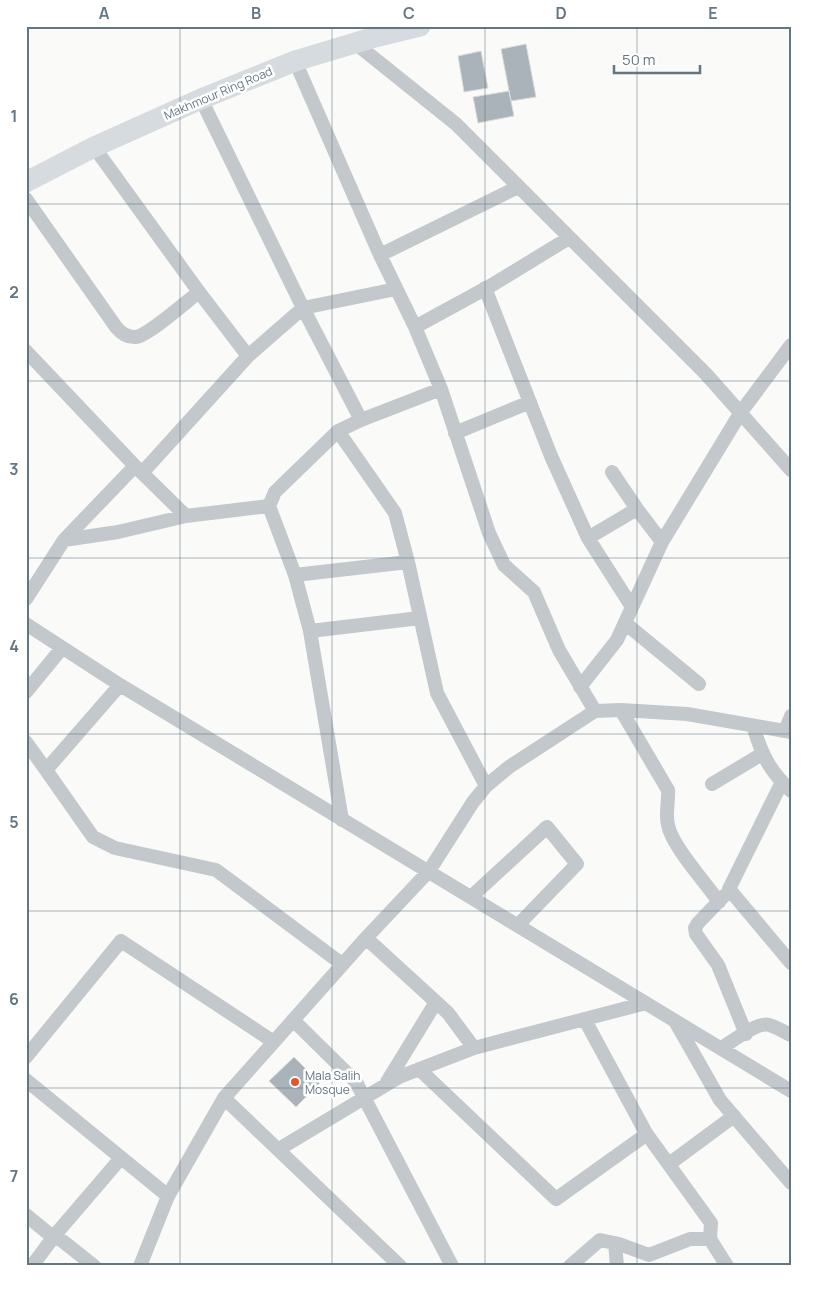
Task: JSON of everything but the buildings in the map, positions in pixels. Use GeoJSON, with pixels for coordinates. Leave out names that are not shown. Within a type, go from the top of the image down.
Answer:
{"type":"FeatureCollection","features":[{"type":"Feature","properties":{"kind":"main road","name":"Makhmour Ring Road"},"geometry":{"type":"LineString","coordinates":[[26,182],[94,147],[201,99],[295,61],[420,26]]}},
{"type":"Feature","properties":{"kind":"street"},"geometry":{"type":"LineString","coordinates":[[355,43],[456,124],[706,374],[791,470]]}},
{"type":"Feature","properties":{"kind":"street"},"geometry":{"type":"LineString","coordinates":[[295,61],[441,389],[488,533],[504,564],[534,592],[559,650],[595,711]]}},
{"type":"Feature","properties":{"kind":"street"},"geometry":{"type":"LineString","coordinates":[[201,99],[303,308],[361,420]]}},
{"type":"Feature","properties":{"kind":"street"},"geometry":{"type":"LineString","coordinates":[[94,147],[248,356]]}},
{"type":"Feature","properties":{"kind":"street"},"geometry":{"type":"LineString","coordinates":[[380,255],[518,187]]}},
{"type":"Feature","properties":{"kind":"street"},"geometry":{"type":"LineString","coordinates":[[26,199],[111,319],[125,335],[131,337],[143,335],[199,292]]}},
{"type":"Feature","properties":{"kind":"street"},"geometry":{"type":"LineString","coordinates":[[415,327],[569,238]]}},
{"type":"Feature","properties":{"kind":"street"},"geometry":{"type":"LineString","coordinates":[[485,288],[550,456],[588,538],[632,607]]}},
{"type":"Feature","properties":{"kind":"street"},"geometry":{"type":"LineString","coordinates":[[26,599],[64,540],[139,469],[248,356],[303,308],[396,289]]}},
{"type":"Feature","properties":{"kind":"street"},"geometry":{"type":"LineString","coordinates":[[580,687],[616,640],[662,542],[741,412],[791,345]]}},
{"type":"Feature","properties":{"kind":"street"},"geometry":{"type":"LineString","coordinates":[[27,353],[186,516]]}},
{"type":"Feature","properties":{"kind":"street"},"geometry":{"type":"LineString","coordinates":[[342,820],[310,631],[294,575],[268,506],[275,492],[338,431],[361,420],[441,389]]}},
{"type":"Feature","properties":{"kind":"street"},"geometry":{"type":"LineString","coordinates":[[455,433],[530,402]]}},
{"type":"Feature","properties":{"kind":"street"},"geometry":{"type":"LineString","coordinates":[[338,431],[395,513],[408,562],[437,693],[486,786]]}},
{"type":"Feature","properties":{"kind":"street"},"geometry":{"type":"LineString","coordinates":[[612,472],[662,542]]}},
{"type":"Feature","properties":{"kind":"street"},"geometry":{"type":"LineString","coordinates":[[64,540],[118,532],[186,516],[268,506]]}},
{"type":"Feature","properties":{"kind":"street"},"geometry":{"type":"LineString","coordinates":[[588,538],[637,509]]}},
{"type":"Feature","properties":{"kind":"street"},"geometry":{"type":"LineString","coordinates":[[294,575],[408,562]]}},
{"type":"Feature","properties":{"kind":"street"},"geometry":{"type":"LineString","coordinates":[[310,631],[420,618]]}},
{"type":"Feature","properties":{"kind":"street"},"geometry":{"type":"LineString","coordinates":[[625,623],[700,684]]}},
{"type":"Feature","properties":{"kind":"street"},"geometry":{"type":"LineString","coordinates":[[26,624],[342,820],[791,1091]]}},
{"type":"Feature","properties":{"kind":"street"},"geometry":{"type":"LineString","coordinates":[[26,692],[62,648]]}},
{"type":"Feature","properties":{"kind":"street"},"geometry":{"type":"LineString","coordinates":[[46,770],[120,684]]}},
{"type":"Feature","properties":{"kind":"street"},"geometry":{"type":"LineString","coordinates":[[621,710],[668,790],[667,822],[671,837],[719,902]]}},
{"type":"Feature","properties":{"kind":"street"},"geometry":{"type":"LineString","coordinates":[[140,1266],[168,1196],[224,1098],[342,964],[429,871],[473,802],[486,786],[509,767],[595,711],[621,710],[687,714],[788,732],[791,716]]}},
{"type":"Feature","properties":{"kind":"street"},"geometry":{"type":"LineString","coordinates":[[746,1034],[718,964],[696,934],[695,928],[729,889],[786,787],[762,754],[753,726]]}},
{"type":"Feature","properties":{"kind":"street"},"geometry":{"type":"LineString","coordinates":[[26,742],[93,837],[115,848],[216,870],[342,964]]}},
{"type":"Feature","properties":{"kind":"street"},"geometry":{"type":"LineString","coordinates":[[712,784],[762,754]]}},
{"type":"Feature","properties":{"kind":"street"},"geometry":{"type":"LineString","coordinates":[[471,897],[546,827],[577,864],[518,925]]}},
{"type":"Feature","properties":{"kind":"street"},"geometry":{"type":"LineString","coordinates":[[729,889],[791,963]]}},
{"type":"Feature","properties":{"kind":"street"},"geometry":{"type":"LineString","coordinates":[[366,938],[448,1013],[474,1048]]}},
{"type":"Feature","properties":{"kind":"street"},"geometry":{"type":"LineString","coordinates":[[26,1057],[121,941],[274,1042]]}},
{"type":"Feature","properties":{"kind":"street"},"geometry":{"type":"LineString","coordinates":[[386,1084],[436,1002]]}},
{"type":"Feature","properties":{"kind":"street"},"geometry":{"type":"LineString","coordinates":[[278,1150],[386,1084],[419,1069],[474,1048],[646,1003]]}},
{"type":"Feature","properties":{"kind":"street"},"geometry":{"type":"LineString","coordinates":[[293,1020],[356,1082],[452,1266]]}},
{"type":"Feature","properties":{"kind":"street"},"geometry":{"type":"LineString","coordinates":[[585,1020],[647,1134],[711,1223],[710,1239],[727,1266]]}},
{"type":"Feature","properties":{"kind":"street"},"geometry":{"type":"LineString","coordinates":[[675,1020],[720,1100],[791,1183]]}},
{"type":"Feature","properties":{"kind":"street"},"geometry":{"type":"LineString","coordinates":[[721,1048],[746,1034],[755,1026],[768,1024],[791,1035]]}},
{"type":"Feature","properties":{"kind":"street"},"geometry":{"type":"LineString","coordinates":[[419,1069],[556,1199],[647,1134]]}},
{"type":"Feature","properties":{"kind":"street"},"geometry":{"type":"LineString","coordinates":[[26,1080],[168,1196]]}},
{"type":"Feature","properties":{"kind":"street"},"geometry":{"type":"LineString","coordinates":[[224,1098],[400,1266]]}},
{"type":"Feature","properties":{"kind":"street"},"geometry":{"type":"LineString","coordinates":[[669,1164],[734,1116]]}},
{"type":"Feature","properties":{"kind":"street"},"geometry":{"type":"LineString","coordinates":[[32,1266],[121,1158]]}},
{"type":"Feature","properties":{"kind":"street"},"geometry":{"type":"LineString","coordinates":[[26,1215],[94,1266]]}},
{"type":"Feature","properties":{"kind":"street"},"geometry":{"type":"LineString","coordinates":[[570,1266],[600,1240],[615,1243],[649,1255],[690,1239],[710,1239]]}},
{"type":"Feature","properties":{"kind":"street"},"geometry":{"type":"LineString","coordinates":[[615,1243],[617,1266]]}},
{"type":"Feature","properties":{"kind":"place","name":"Mala Salih Mosque"},"geometry":{"type":"Point","coordinates":[295,1082]}}]}
